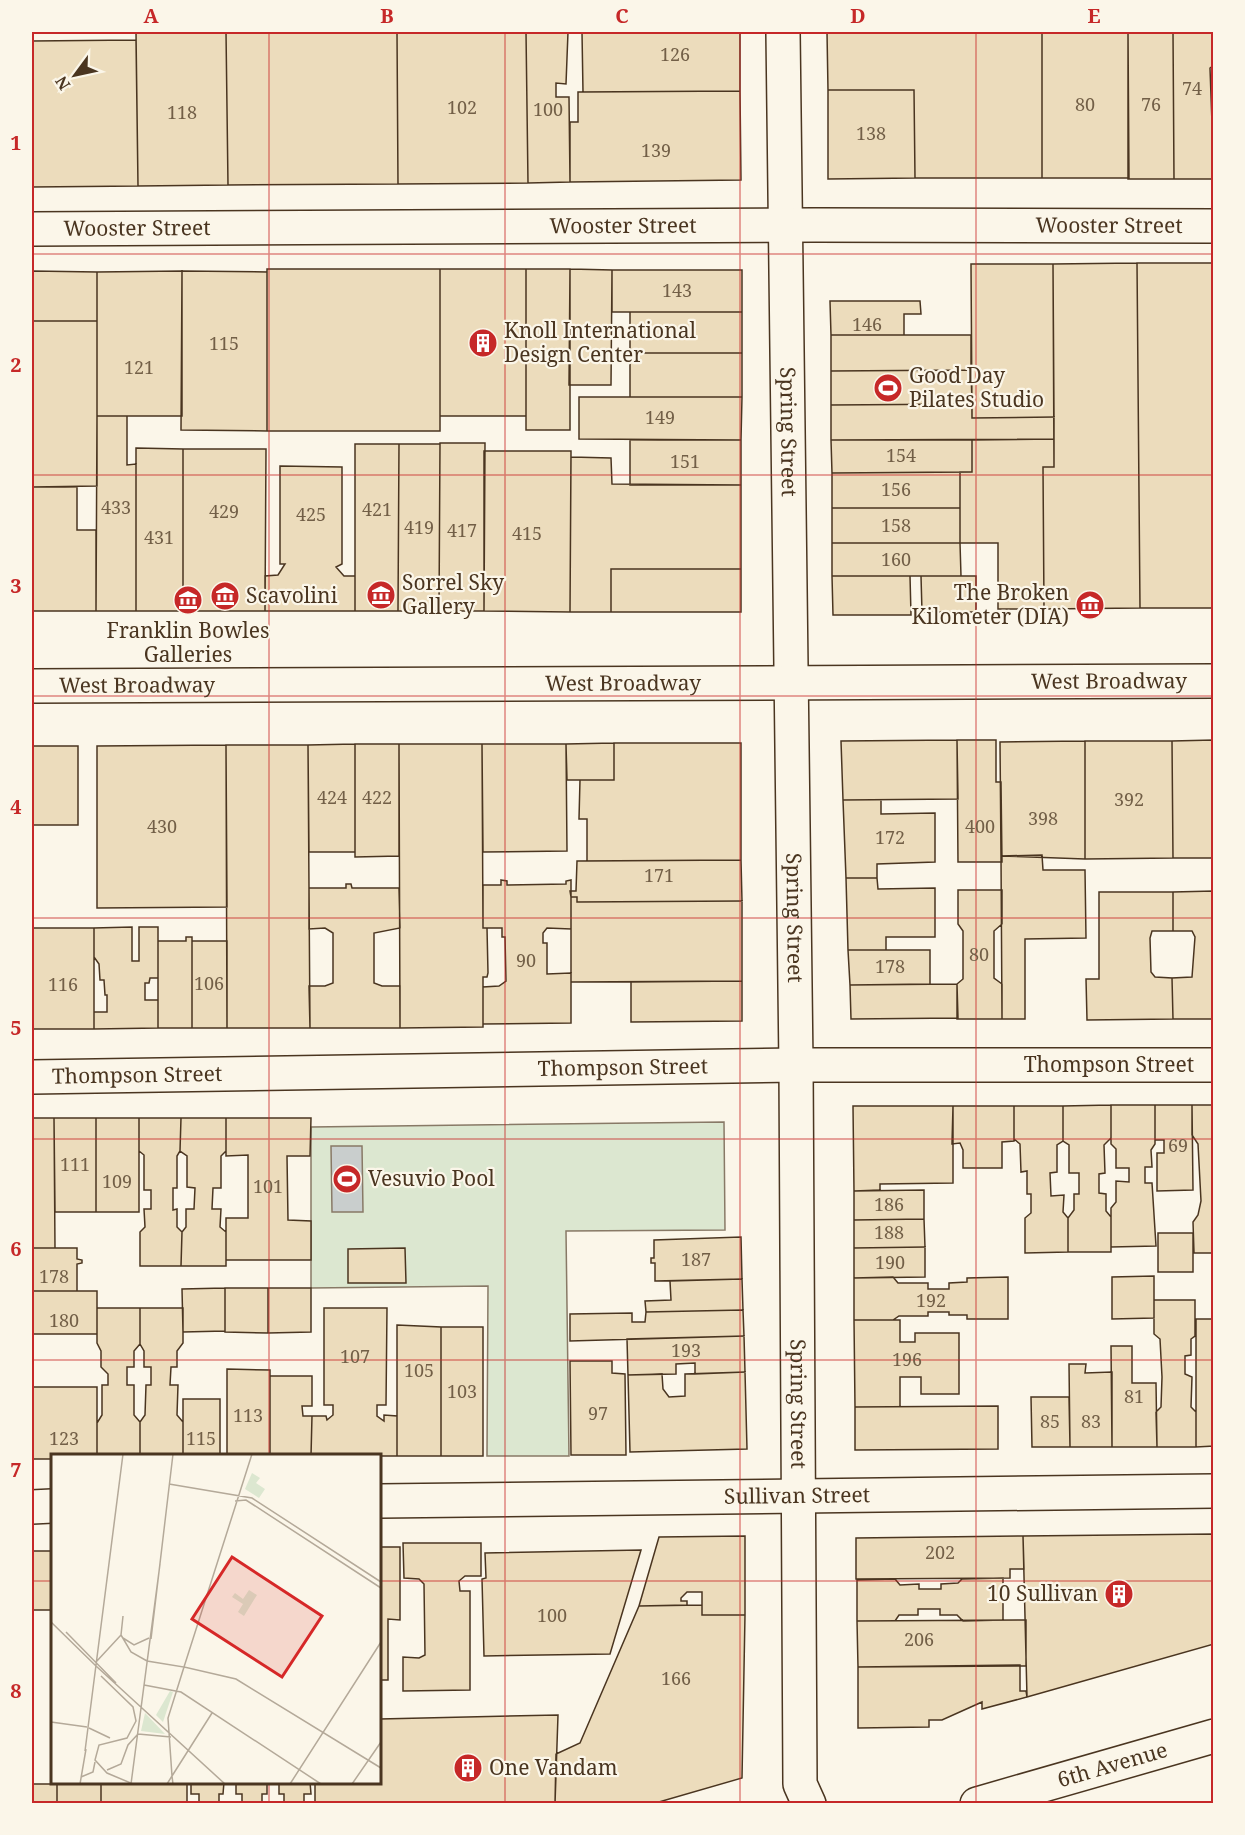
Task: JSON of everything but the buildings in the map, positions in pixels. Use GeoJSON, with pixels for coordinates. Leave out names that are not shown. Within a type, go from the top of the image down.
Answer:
{"type":"FeatureCollection","features":[{"type":"Feature","properties":{"kind":"street","name":"Spring Street"},"geometry":{"type":"LineString","coordinates":[[783,32],[796,1065],[800,1784],[809,1803]]}},
{"type":"Feature","properties":{"kind":"street","name":"Wooster Street"},"geometry":{"type":"LineString","coordinates":[[32,229],[784,225],[1214,226]]}},
{"type":"Feature","properties":{"kind":"street","name":"West Broadway"},"geometry":{"type":"LineString","coordinates":[[32,686],[1214,681]]}},
{"type":"Feature","properties":{"kind":"street","name":"Thompson Street"},"geometry":{"type":"LineString","coordinates":[[32,1077],[796,1065],[1214,1065]]}},
{"type":"Feature","properties":{"kind":"street","name":"Sullivan Street"},"geometry":{"type":"LineString","coordinates":[[381,1501],[797,1494],[1214,1491]]}},
{"type":"Feature","properties":{"kind":"street"},"geometry":{"type":"LineString","coordinates":[[32,1507],[51,1506]]}},
{"type":"Feature","properties":{"kind":"street","name":"6th Avenue"},"geometry":{"type":"LineString","coordinates":[[977,1803],[1214,1736]]}},
{"type":"Feature","properties":{"kind":"green space"},"geometry":{"type":"Polygon","coordinates":[[[724,1122],[725,1230],[566,1231],[569,1456],[487,1456],[488,1286],[311,1288],[311,1127],[724,1122]]]}},
{"type":"Feature","properties":{"kind":"shaded area","name":"Vesuvio Pool"},"geometry":{"type":"Polygon","coordinates":[[[331,1146],[362,1146],[363,1212],[332,1212],[331,1146]]]}},
{"type":"Feature","properties":{"kind":"place","name":"Knoll International Design Center"},"geometry":{"type":"Point","coordinates":[483,343]}},
{"type":"Feature","properties":{"kind":"place","name":"Good Day Pilates Studio"},"geometry":{"type":"Point","coordinates":[888,388]}},
{"type":"Feature","properties":{"kind":"place","name":"Sorrel Sky Gallery"},"geometry":{"type":"Point","coordinates":[381,595]}},
{"type":"Feature","properties":{"kind":"place","name":"Scavolini"},"geometry":{"type":"Point","coordinates":[225,596]}},
{"type":"Feature","properties":{"kind":"place","name":"Franklin Bowles Galleries"},"geometry":{"type":"Point","coordinates":[188,600]}},
{"type":"Feature","properties":{"kind":"place","name":"The Broken Kilometer (DIA)"},"geometry":{"type":"Point","coordinates":[1090,605]}},
{"type":"Feature","properties":{"kind":"place","name":"Vesuvio Pool"},"geometry":{"type":"Point","coordinates":[347,1179]}},
{"type":"Feature","properties":{"kind":"place","name":"10 Sullivan"},"geometry":{"type":"Point","coordinates":[1119,1594]}},
{"type":"Feature","properties":{"kind":"place","name":"One Vandam"},"geometry":{"type":"Point","coordinates":[468,1768]}}]}
